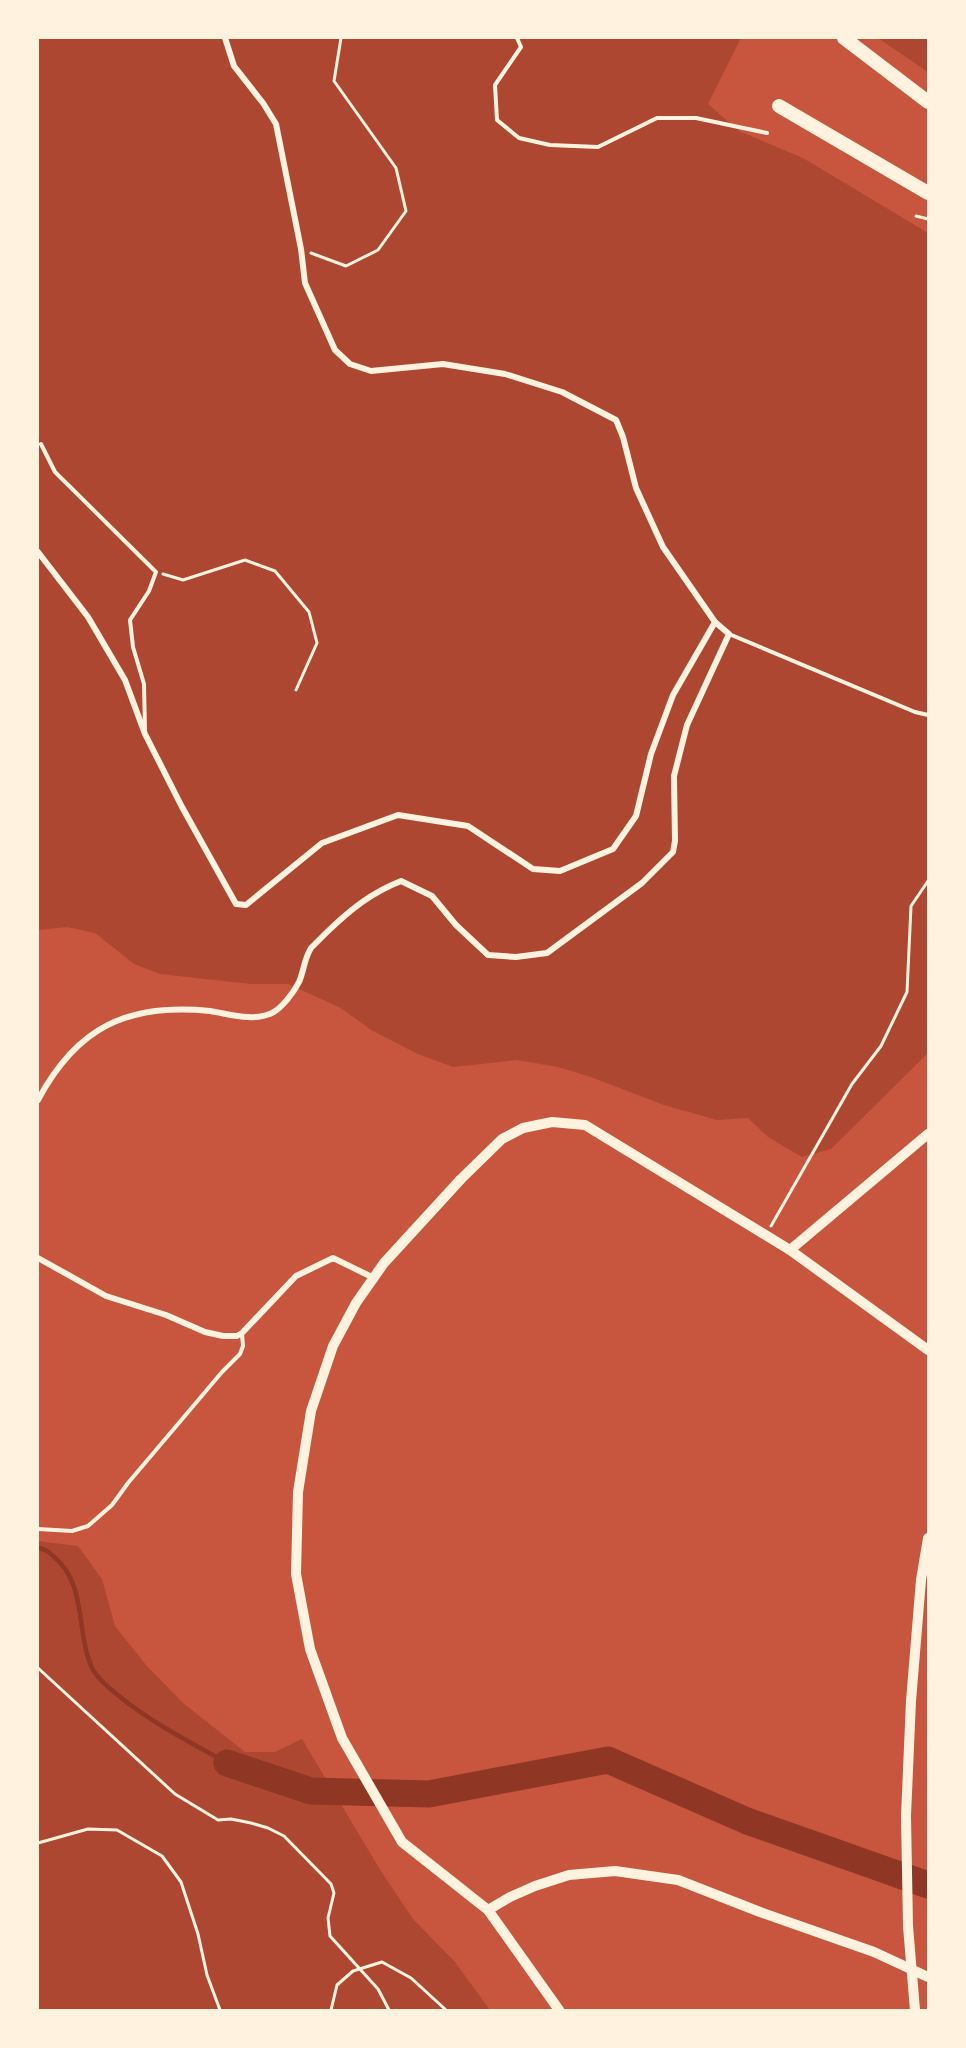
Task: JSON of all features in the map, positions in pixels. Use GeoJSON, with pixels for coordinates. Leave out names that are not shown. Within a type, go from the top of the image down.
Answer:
{"type":"FeatureCollection","features":[{"type":"Feature","properties":{"kind":"highway"},"geometry":{"type":"LineString","coordinates":[[844,38],[928,102]]}},
{"type":"Feature","properties":{"kind":"highway"},"geometry":{"type":"LineString","coordinates":[[779,106],[927,193]]}},
{"type":"Feature","properties":{"kind":"street"},"geometry":{"type":"LineString","coordinates":[[38,1100],[47,1083],[70,1052],[92,1033],[116,1020],[144,1013],[172,1010],[198,1010],[255,1018],[276,1011],[299,982],[302,966],[311,948],[359,903],[378,891],[401,881],[432,896],[456,925],[488,955],[516,957],[547,953],[642,883],[673,852],[676,766],[687,726],[729,634],[715,622],[663,547],[636,488],[623,437],[616,420],[562,392],[505,374],[443,364],[371,371],[350,363],[335,350],[305,283],[301,249],[276,124],[234,66],[225,38]]}},
{"type":"Feature","properties":{"kind":"street"},"geometry":{"type":"LineString","coordinates":[[38,552],[88,617],[125,680],[145,734],[182,807],[236,904],[246,905],[322,843],[398,815],[468,826],[533,869],[560,871],[613,849],[636,816],[651,754],[673,695],[715,622]]}},
{"type":"Feature","properties":{"kind":"street"},"geometry":{"type":"LineString","coordinates":[[559,2010],[488,1910],[402,1842],[342,1738],[310,1649],[296,1574],[298,1492],[311,1411],[333,1346],[356,1303],[384,1263],[460,1179],[502,1139],[523,1128],[552,1122],[585,1125],[790,1250],[928,1350]]}},
{"type":"Feature","properties":{"kind":"street"},"geometry":{"type":"LineString","coordinates":[[790,1250],[928,1134]]}},
{"type":"Feature","properties":{"kind":"street"},"geometry":{"type":"LineString","coordinates":[[38,1258],[106,1296],[166,1315],[205,1332],[223,1336],[237,1336],[242,1333],[296,1276],[333,1258],[374,1278]]}},
{"type":"Feature","properties":{"kind":"street"},"geometry":{"type":"LineString","coordinates":[[915,2010],[908,1926],[906,1816],[911,1701],[921,1580],[928,1538]]}},
{"type":"Feature","properties":{"kind":"street"},"geometry":{"type":"LineString","coordinates":[[488,1910],[535,1886],[569,1875],[615,1871],[678,1880],[874,1952],[928,1977]]}},
{"type":"Feature","properties":{"kind":"lane"},"geometry":{"type":"LineString","coordinates":[[517,38],[521,47],[495,85],[497,120],[519,138],[550,145],[598,147],[657,118],[696,118],[767,133]]}},
{"type":"Feature","properties":{"kind":"lane"},"geometry":{"type":"LineString","coordinates":[[41,444],[55,472],[156,572],[149,591],[130,621],[144,684],[145,734]]}},
{"type":"Feature","properties":{"kind":"lane"},"geometry":{"type":"LineString","coordinates":[[729,634],[915,712],[928,715]]}},
{"type":"Feature","properties":{"kind":"lane"},"geometry":{"type":"LineString","coordinates":[[38,1529],[72,1531],[88,1526],[112,1505],[215,1380],[240,1354],[243,1346],[242,1333]]}},
{"type":"Feature","properties":{"kind":"path"},"geometry":{"type":"LineString","coordinates":[[301,249],[345,266],[378,250],[406,211],[396,168],[334,81],[341,38]]}},
{"type":"Feature","properties":{"kind":"path"},"geometry":{"type":"LineString","coordinates":[[916,216],[928,219]]}},
{"type":"Feature","properties":{"kind":"path"},"geometry":{"type":"LineString","coordinates":[[156,572],[183,580],[245,560],[275,571],[309,612],[316,643],[296,690]]}},
{"type":"Feature","properties":{"kind":"path"},"geometry":{"type":"LineString","coordinates":[[766,1235],[797,1176],[848,1091],[881,1046],[907,992],[911,906],[928,881]]}},
{"type":"Feature","properties":{"kind":"path"},"geometry":{"type":"LineString","coordinates":[[38,1668],[175,1794],[218,1820],[251,1822],[285,1836],[331,1884],[334,1893],[328,1918],[330,1936],[378,1989],[389,2010]]}},
{"type":"Feature","properties":{"kind":"path"},"geometry":{"type":"LineString","coordinates":[[38,1842],[88,1829],[117,1830],[162,1856],[181,1882],[198,1934],[207,1975],[220,2010]]}},
{"type":"Feature","properties":{"kind":"path"},"geometry":{"type":"LineString","coordinates":[[331,2010],[337,1985],[358,1968],[382,1962],[411,1978],[446,2010]]}},
{"type":"Feature","properties":{"kind":"shaded area"},"geometry":{"type":"Polygon","coordinates":[[[38,38],[741,38],[708,104],[739,131],[803,158],[928,233],[928,1053],[831,1149],[802,1157],[768,1137],[748,1118],[717,1120],[664,1105],[558,1067],[517,1060],[453,1067],[418,1054],[371,1030],[341,1008],[288,984],[251,984],[160,974],[134,964],[95,933],[67,927],[38,930],[38,38]]]}},
{"type":"Feature","properties":{"kind":"shaded area"},"geometry":{"type":"Polygon","coordinates":[[[878,38],[928,38],[928,72],[878,38]]]}},
{"type":"Feature","properties":{"kind":"shaded area"},"geometry":{"type":"Polygon","coordinates":[[[38,1541],[78,1546],[102,1579],[115,1626],[146,1665],[183,1703],[245,1752],[275,1752],[302,1739],[379,1868],[413,1919],[455,1962],[490,2010],[38,2010],[38,1541]]]}},
{"type":"Feature","properties":{"kind":"waterway"},"geometry":{"type":"LineString","coordinates":[[38,1548],[51,1554],[64,1567],[71,1580],[88,1656],[98,1677],[145,1715],[227,1763]]}},
{"type":"Feature","properties":{"kind":"waterway"},"geometry":{"type":"LineString","coordinates":[[227,1763],[311,1791],[429,1794],[608,1760],[747,1821],[928,1885]]}}]}
